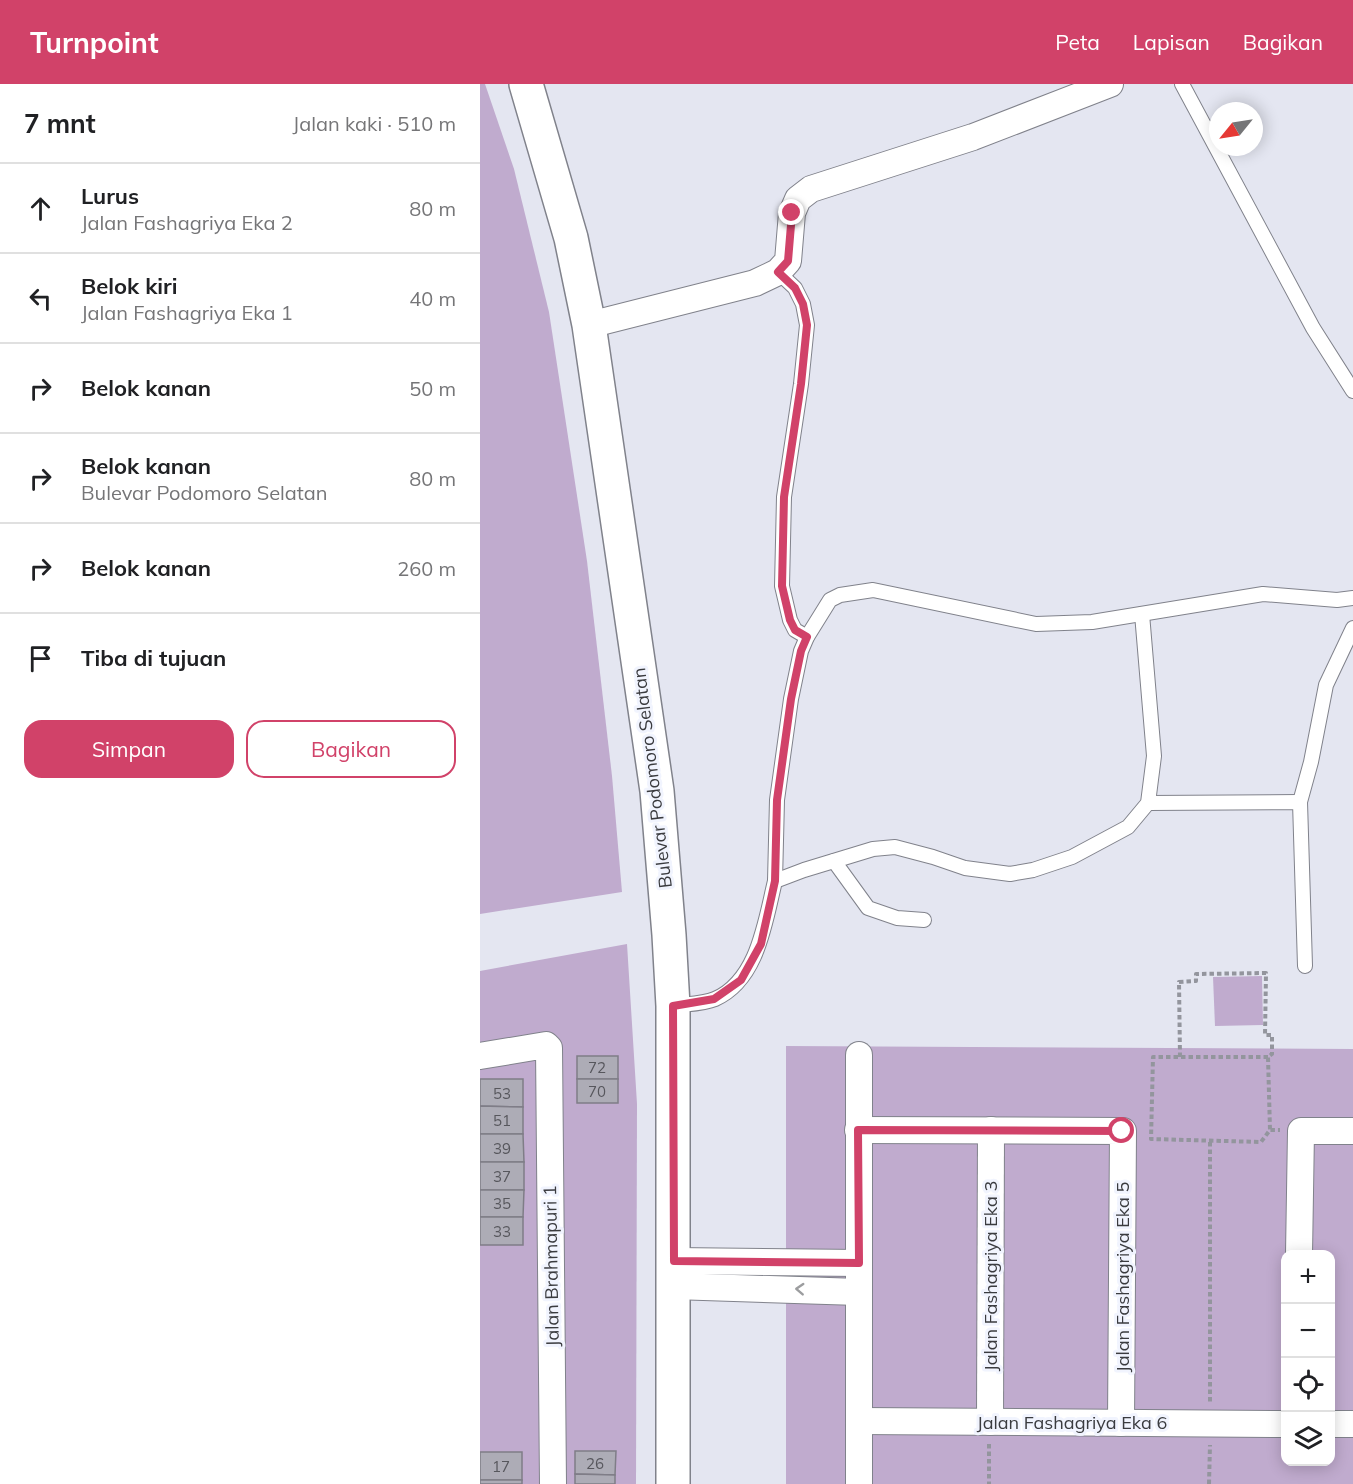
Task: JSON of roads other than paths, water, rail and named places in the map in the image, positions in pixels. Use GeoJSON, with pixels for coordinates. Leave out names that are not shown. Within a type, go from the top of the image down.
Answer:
{"type":"FeatureCollection","features":[{"type":"Feature","properties":{"kind":"street","name":"Bulevar Podomoro Selatan"},"geometry":{"type":"LineString","coordinates":[[526,84],[571,237],[589,325],[657,791],[673,1006],[673,1484]]}},
{"type":"Feature","properties":{"kind":"street"},"geometry":{"type":"LineString","coordinates":[[589,325],[755,283],[778,272],[788,261],[792,213],[798,199],[811,189],[973,137],[1110,84]]}},
{"type":"Feature","properties":{"kind":"street","name":"Jalan Brahmapuri 1"},"geometry":{"type":"LineString","coordinates":[[480,1056],[546,1045],[549,1048],[553,1484]]}},
{"type":"Feature","properties":{"kind":"street"},"geometry":{"type":"LineString","coordinates":[[859,1055],[859,1484]]}},
{"type":"Feature","properties":{"kind":"street"},"geometry":{"type":"LineString","coordinates":[[858,1130],[991,1130]]}},
{"type":"Feature","properties":{"kind":"street","name":"Jalan Fashagriya Eka 5"},"geometry":{"type":"LineString","coordinates":[[991,1130],[1122,1131],[1121,1423]]}},
{"type":"Feature","properties":{"kind":"street","name":"Jalan Fashagriya Eka 3"},"geometry":{"type":"LineString","coordinates":[[990,1422],[991,1130]]}},
{"type":"Feature","properties":{"kind":"street"},"geometry":{"type":"LineString","coordinates":[[1299,1250],[1301,1131],[1353,1131]]}},
{"type":"Feature","properties":{"kind":"street"},"geometry":{"type":"LineString","coordinates":[[673,1273],[859,1263]]}},
{"type":"Feature","properties":{"kind":"street"},"geometry":{"type":"LineString","coordinates":[[673,1273],[859,1292]]}},
{"type":"Feature","properties":{"kind":"street","name":"Jalan Fashagriya Eka 6"},"geometry":{"type":"LineString","coordinates":[[859,1421],[1281,1424]]}},
{"type":"Feature","properties":{"kind":"street"},"geometry":{"type":"LineString","coordinates":[[1335,1424],[1353,1424]]}},
{"type":"Feature","properties":{"kind":"lane"},"geometry":{"type":"LineString","coordinates":[[1182,84],[1313,328],[1353,391]]}},
{"type":"Feature","properties":{"kind":"lane"},"geometry":{"type":"LineString","coordinates":[[778,272],[795,288],[803,304],[807,325],[801,384],[784,497],[782,586],[790,620],[795,630],[807,637]]}},
{"type":"Feature","properties":{"kind":"lane"},"geometry":{"type":"LineString","coordinates":[[673,1006],[714,999],[741,980],[761,944],[775,881],[777,800],[791,699],[801,651],[830,600],[840,595],[873,590],[1036,624],[1092,622],[1263,594],[1337,600],[1353,598]]}},
{"type":"Feature","properties":{"kind":"lane"},"geometry":{"type":"LineString","coordinates":[[775,881],[873,849],[895,847],[965,868],[1010,874],[1033,870],[1072,857],[1128,827],[1148,803],[1154,756],[1142,614]]}},
{"type":"Feature","properties":{"kind":"lane"},"geometry":{"type":"LineString","coordinates":[[1305,966],[1300,802],[1311,762],[1326,685],[1353,628]]}},
{"type":"Feature","properties":{"kind":"lane"},"geometry":{"type":"LineString","coordinates":[[1148,803],[1300,802]]}},
{"type":"Feature","properties":{"kind":"lane"},"geometry":{"type":"LineString","coordinates":[[834,861],[868,908],[897,918],[924,920]]}}]}
